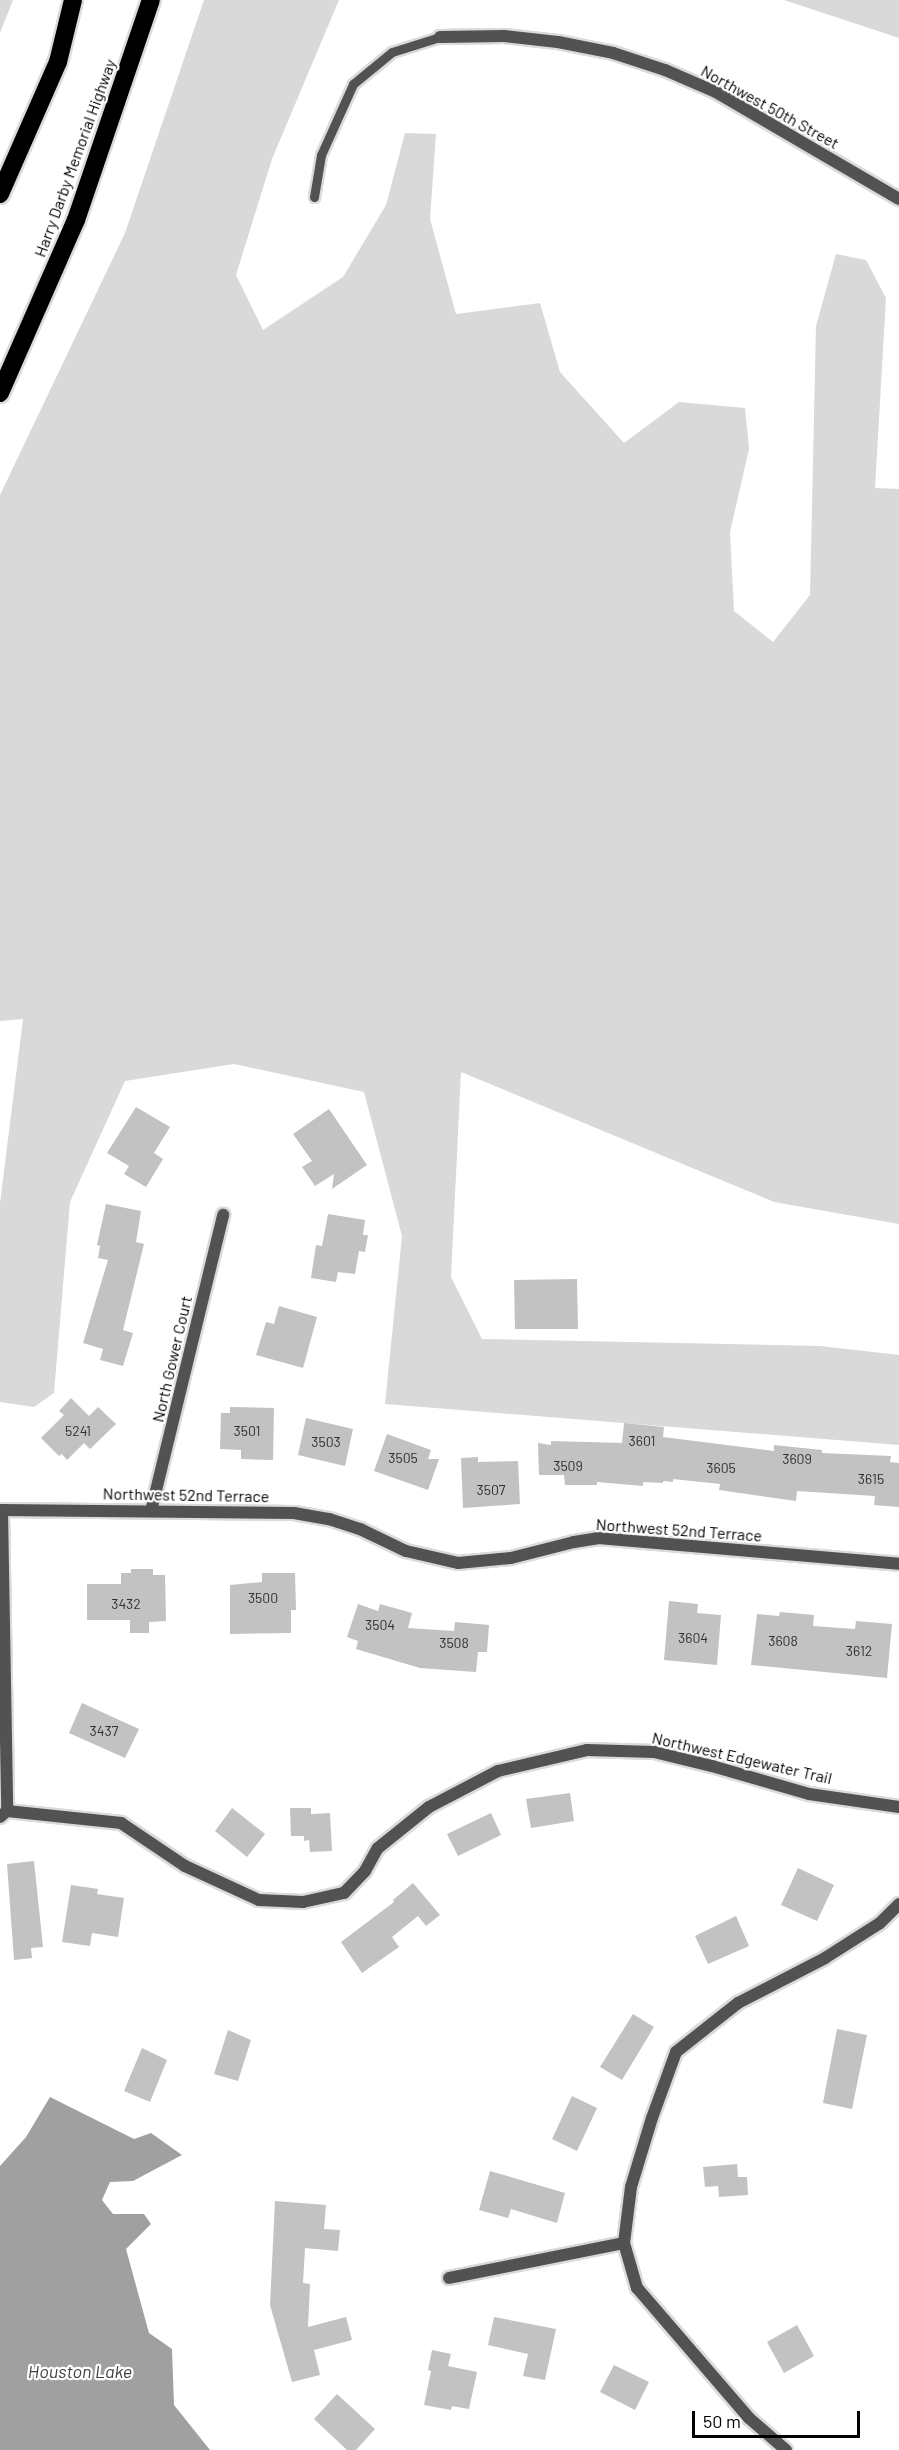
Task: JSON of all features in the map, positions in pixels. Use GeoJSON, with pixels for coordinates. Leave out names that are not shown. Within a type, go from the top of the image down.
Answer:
{"type":"FeatureCollection","features":[{"type":"Feature","properties":{"kind":"highway"},"geometry":{"type":"LineString","coordinates":[[0,194],[58,62],[73,0]]}},
{"type":"Feature","properties":{"kind":"highway","name":"Harry Darby Memorial Highway"},"geometry":{"type":"LineString","coordinates":[[0,393],[76,220],[151,0]]}},
{"type":"Feature","properties":{"kind":"street","name":"Northwest 50th Street"},"geometry":{"type":"LineString","coordinates":[[440,37],[504,36],[558,42],[613,53],[666,70],[716,92],[899,200]]}},
{"type":"Feature","properties":{"kind":"street","name":"North Gower Court"},"geometry":{"type":"LineString","coordinates":[[151,1511],[224,1215]]}},
{"type":"Feature","properties":{"kind":"street","name":"Northwest 52nd Terrace"},"geometry":{"type":"LineString","coordinates":[[1,1510],[294,1513],[329,1518],[360,1529],[406,1551],[458,1563],[511,1558],[598,1538],[899,1564]]}},
{"type":"Feature","properties":{"kind":"street"},"geometry":{"type":"LineString","coordinates":[[1,1510],[3,1814]]}},
{"type":"Feature","properties":{"kind":"street","name":"Northwest Edgewater Trail"},"geometry":{"type":"LineString","coordinates":[[3,1814],[121,1823],[185,1866],[259,1900],[303,1902],[344,1893],[365,1871],[378,1848],[429,1807],[498,1771],[587,1750],[654,1752],[809,1794],[899,1807]]}},
{"type":"Feature","properties":{"kind":"street"},"geometry":{"type":"LineString","coordinates":[[786,2450],[749,2418],[637,2288],[624,2243],[631,2187],[652,2118],[676,2052],[738,2003],[825,1958],[880,1923],[899,1904]]}},
{"type":"Feature","properties":{"kind":"street"},"geometry":{"type":"LineString","coordinates":[[449,2278],[624,2243]]}},
{"type":"Feature","properties":{"kind":"lane"},"geometry":{"type":"LineString","coordinates":[[314,197],[321,155],[353,84],[392,52],[440,37]]}},
{"type":"Feature","properties":{"kind":"shaded area"},"geometry":{"type":"Polygon","coordinates":[[[0,0],[13,0],[0,33],[0,0]]]}},
{"type":"Feature","properties":{"kind":"shaded area"},"geometry":{"type":"Polygon","coordinates":[[[204,0],[339,0],[272,159],[236,275],[263,330],[343,277],[386,205],[405,133],[436,134],[430,219],[456,314],[540,303],[560,372],[624,443],[679,402],[745,408],[749,449],[730,532],[734,611],[773,642],[810,595],[816,326],[836,254],[866,260],[886,298],[875,488],[899,489],[899,1224],[774,1202],[461,1072],[451,1277],[482,1339],[820,1346],[899,1355],[899,1445],[385,1404],[402,1236],[364,1092],[234,1064],[125,1081],[70,1202],[54,1393],[34,1407],[0,1402],[0,1203],[23,1019],[0,1021],[0,495],[125,233],[204,0]]]}},
{"type":"Feature","properties":{"kind":"shaded area"},"geometry":{"type":"Polygon","coordinates":[[[784,0],[899,0],[899,38],[784,0]]]}},
{"type":"Feature","properties":{"kind":"water","name":"Houston Lake"},"geometry":{"type":"Polygon","coordinates":[[[50,2097],[134,2139],[151,2133],[182,2155],[133,2181],[110,2182],[102,2200],[113,2214],[144,2214],[151,2224],[126,2249],[149,2333],[172,2349],[174,2405],[210,2450],[0,2450],[0,2166],[26,2137],[50,2097]]]}},
{"type":"Feature","properties":{"kind":"building"},"geometry":{"type":"Polygon","coordinates":[[[136,1107],[170,1127],[154,1153],[163,1159],[146,1187],[124,1174],[129,1166],[107,1153],[136,1107]]]}},
{"type":"Feature","properties":{"kind":"building"},"geometry":{"type":"Polygon","coordinates":[[[329,1109],[367,1165],[332,1189],[334,1174],[315,1186],[302,1167],[312,1161],[293,1134],[329,1109]]]}},
{"type":"Feature","properties":{"kind":"building"},"geometry":{"type":"Polygon","coordinates":[[[106,1204],[141,1211],[136,1242],[144,1244],[123,1330],[133,1333],[123,1366],[100,1360],[103,1349],[83,1343],[108,1260],[98,1258],[100,1246],[97,1245],[106,1204]]]}},
{"type":"Feature","properties":{"kind":"building"},"geometry":{"type":"Polygon","coordinates":[[[328,1214],[365,1220],[363,1235],[368,1235],[365,1252],[359,1251],[355,1274],[338,1272],[336,1282],[311,1278],[316,1245],[322,1246],[328,1214]]]}},
{"type":"Feature","properties":{"kind":"building"},"geometry":{"type":"Polygon","coordinates":[[[577,1279],[578,1329],[515,1329],[514,1280],[577,1279]]]}},
{"type":"Feature","properties":{"kind":"building"},"geometry":{"type":"Polygon","coordinates":[[[279,1306],[317,1317],[303,1368],[256,1355],[266,1322],[274,1324],[279,1306]]]}},
{"type":"Feature","properties":{"kind":"building"},"geometry":{"type":"Polygon","coordinates":[[[71,1398],[89,1416],[98,1407],[116,1424],[90,1449],[84,1443],[67,1460],[62,1454],[59,1456],[41,1438],[64,1415],[59,1411],[71,1398]]]}},
{"type":"Feature","properties":{"kind":"building"},"geometry":{"type":"Polygon","coordinates":[[[230,1407],[274,1408],[273,1460],[241,1459],[241,1450],[220,1449],[221,1413],[230,1413],[230,1407]]]}},
{"type":"Feature","properties":{"kind":"building"},"geometry":{"type":"Polygon","coordinates":[[[306,1418],[353,1429],[345,1466],[298,1455],[306,1418]]]}},
{"type":"Feature","properties":{"kind":"building"},"geometry":{"type":"Polygon","coordinates":[[[624,1423],[664,1427],[663,1437],[774,1451],[774,1445],[822,1450],[822,1453],[891,1456],[890,1462],[899,1463],[899,1507],[874,1505],[875,1496],[797,1491],[796,1501],[719,1490],[720,1484],[673,1479],[673,1482],[663,1481],[663,1483],[643,1482],[643,1486],[597,1482],[597,1485],[565,1485],[564,1475],[539,1475],[538,1443],[551,1445],[551,1441],[622,1443],[624,1423]]]}},
{"type":"Feature","properties":{"kind":"building"},"geometry":{"type":"Polygon","coordinates":[[[387,1434],[431,1450],[428,1459],[439,1459],[428,1490],[374,1471],[387,1434]]]}},
{"type":"Feature","properties":{"kind":"building"},"geometry":{"type":"Polygon","coordinates":[[[478,1457],[478,1462],[518,1461],[520,1504],[463,1508],[461,1458],[478,1457]]]}},
{"type":"Feature","properties":{"kind":"building"},"geometry":{"type":"Polygon","coordinates":[[[131,1569],[153,1569],[153,1575],[165,1575],[166,1621],[149,1622],[149,1633],[130,1633],[130,1620],[87,1620],[87,1584],[121,1584],[121,1573],[131,1573],[131,1569]]]}},
{"type":"Feature","properties":{"kind":"building"},"geometry":{"type":"Polygon","coordinates":[[[262,1573],[295,1573],[296,1610],[291,1610],[291,1633],[230,1634],[230,1585],[262,1582],[262,1573]]]}},
{"type":"Feature","properties":{"kind":"building"},"geometry":{"type":"Polygon","coordinates":[[[669,1601],[698,1604],[697,1613],[721,1615],[717,1665],[664,1660],[669,1601]]]}},
{"type":"Feature","properties":{"kind":"building"},"geometry":{"type":"Polygon","coordinates":[[[358,1604],[378,1611],[380,1604],[412,1613],[408,1628],[454,1631],[455,1622],[489,1625],[487,1652],[478,1652],[476,1672],[420,1668],[356,1649],[358,1641],[347,1637],[358,1604]]]}},
{"type":"Feature","properties":{"kind":"building"},"geometry":{"type":"Polygon","coordinates":[[[780,1612],[814,1615],[813,1626],[855,1629],[856,1621],[892,1624],[887,1678],[751,1665],[757,1614],[779,1616],[780,1612]]]}},
{"type":"Feature","properties":{"kind":"building"},"geometry":{"type":"Polygon","coordinates":[[[82,1703],[139,1729],[125,1758],[69,1733],[82,1703]]]}},
{"type":"Feature","properties":{"kind":"building"},"geometry":{"type":"Polygon","coordinates":[[[570,1793],[574,1821],[531,1828],[526,1799],[570,1793]]]}},
{"type":"Feature","properties":{"kind":"building"},"geometry":{"type":"Polygon","coordinates":[[[232,1808],[265,1834],[247,1857],[215,1831],[232,1808]]]}},
{"type":"Feature","properties":{"kind":"building"},"geometry":{"type":"Polygon","coordinates":[[[290,1808],[311,1808],[311,1814],[330,1813],[332,1851],[310,1852],[309,1840],[304,1841],[304,1836],[291,1836],[290,1808]]]}},
{"type":"Feature","properties":{"kind":"building"},"geometry":{"type":"Polygon","coordinates":[[[491,1813],[501,1835],[458,1856],[447,1834],[491,1813]]]}},
{"type":"Feature","properties":{"kind":"building"},"geometry":{"type":"Polygon","coordinates":[[[34,1861],[43,1947],[31,1948],[32,1958],[14,1960],[7,1864],[34,1861]]]}},
{"type":"Feature","properties":{"kind":"building"},"geometry":{"type":"Polygon","coordinates":[[[798,1868],[834,1885],[817,1921],[781,1905],[798,1868]]]}},
{"type":"Feature","properties":{"kind":"building"},"geometry":{"type":"Polygon","coordinates":[[[413,1883],[440,1915],[426,1926],[418,1916],[392,1937],[399,1947],[362,1973],[341,1942],[394,1902],[393,1900],[413,1883]]]}},
{"type":"Feature","properties":{"kind":"building"},"geometry":{"type":"Polygon","coordinates":[[[71,1885],[98,1889],[97,1894],[124,1898],[118,1937],[92,1933],[90,1946],[62,1942],[71,1885]]]}},
{"type":"Feature","properties":{"kind":"building"},"geometry":{"type":"Polygon","coordinates":[[[736,1916],[749,1946],[708,1964],[695,1936],[736,1916]]]}},
{"type":"Feature","properties":{"kind":"building"},"geometry":{"type":"Polygon","coordinates":[[[633,2014],[654,2027],[622,2080],[600,2067],[633,2014]]]}},
{"type":"Feature","properties":{"kind":"building"},"geometry":{"type":"Polygon","coordinates":[[[837,2029],[867,2035],[852,2109],[823,2103],[837,2029]]]}},
{"type":"Feature","properties":{"kind":"building"},"geometry":{"type":"Polygon","coordinates":[[[228,2030],[251,2040],[238,2081],[214,2074],[228,2030]]]}},
{"type":"Feature","properties":{"kind":"building"},"geometry":{"type":"Polygon","coordinates":[[[142,2048],[167,2060],[150,2102],[124,2091],[142,2048]]]}},
{"type":"Feature","properties":{"kind":"building"},"geometry":{"type":"Polygon","coordinates":[[[572,2096],[597,2108],[577,2151],[552,2139],[572,2096]]]}},
{"type":"Feature","properties":{"kind":"building"},"geometry":{"type":"Polygon","coordinates":[[[737,2164],[738,2177],[747,2177],[748,2195],[719,2197],[718,2186],[705,2187],[703,2167],[737,2164]]]}},
{"type":"Feature","properties":{"kind":"building"},"geometry":{"type":"Polygon","coordinates":[[[490,2171],[565,2193],[557,2223],[511,2209],[508,2218],[479,2210],[490,2171]]]}},
{"type":"Feature","properties":{"kind":"building"},"geometry":{"type":"Polygon","coordinates":[[[275,2201],[326,2205],[324,2229],[340,2230],[338,2251],[305,2248],[303,2283],[310,2284],[308,2327],[346,2317],[352,2340],[314,2350],[320,2375],[292,2382],[270,2305],[275,2201]]]}},
{"type":"Feature","properties":{"kind":"building"},"geometry":{"type":"Polygon","coordinates":[[[494,2317],[556,2329],[545,2380],[523,2376],[528,2354],[488,2345],[494,2317]]]}},
{"type":"Feature","properties":{"kind":"building"},"geometry":{"type":"Polygon","coordinates":[[[797,2325],[814,2356],[784,2373],[767,2342],[797,2325]]]}},
{"type":"Feature","properties":{"kind":"building"},"geometry":{"type":"Polygon","coordinates":[[[432,2350],[451,2354],[448,2366],[477,2372],[469,2409],[452,2406],[451,2410],[424,2405],[431,2371],[428,2370],[432,2350]]]}},
{"type":"Feature","properties":{"kind":"building"},"geometry":{"type":"Polygon","coordinates":[[[614,2365],[649,2382],[635,2410],[600,2392],[614,2365]]]}},
{"type":"Feature","properties":{"kind":"building"},"geometry":{"type":"Polygon","coordinates":[[[337,2394],[375,2429],[356,2450],[347,2450],[314,2419],[337,2394]]]}}]}
